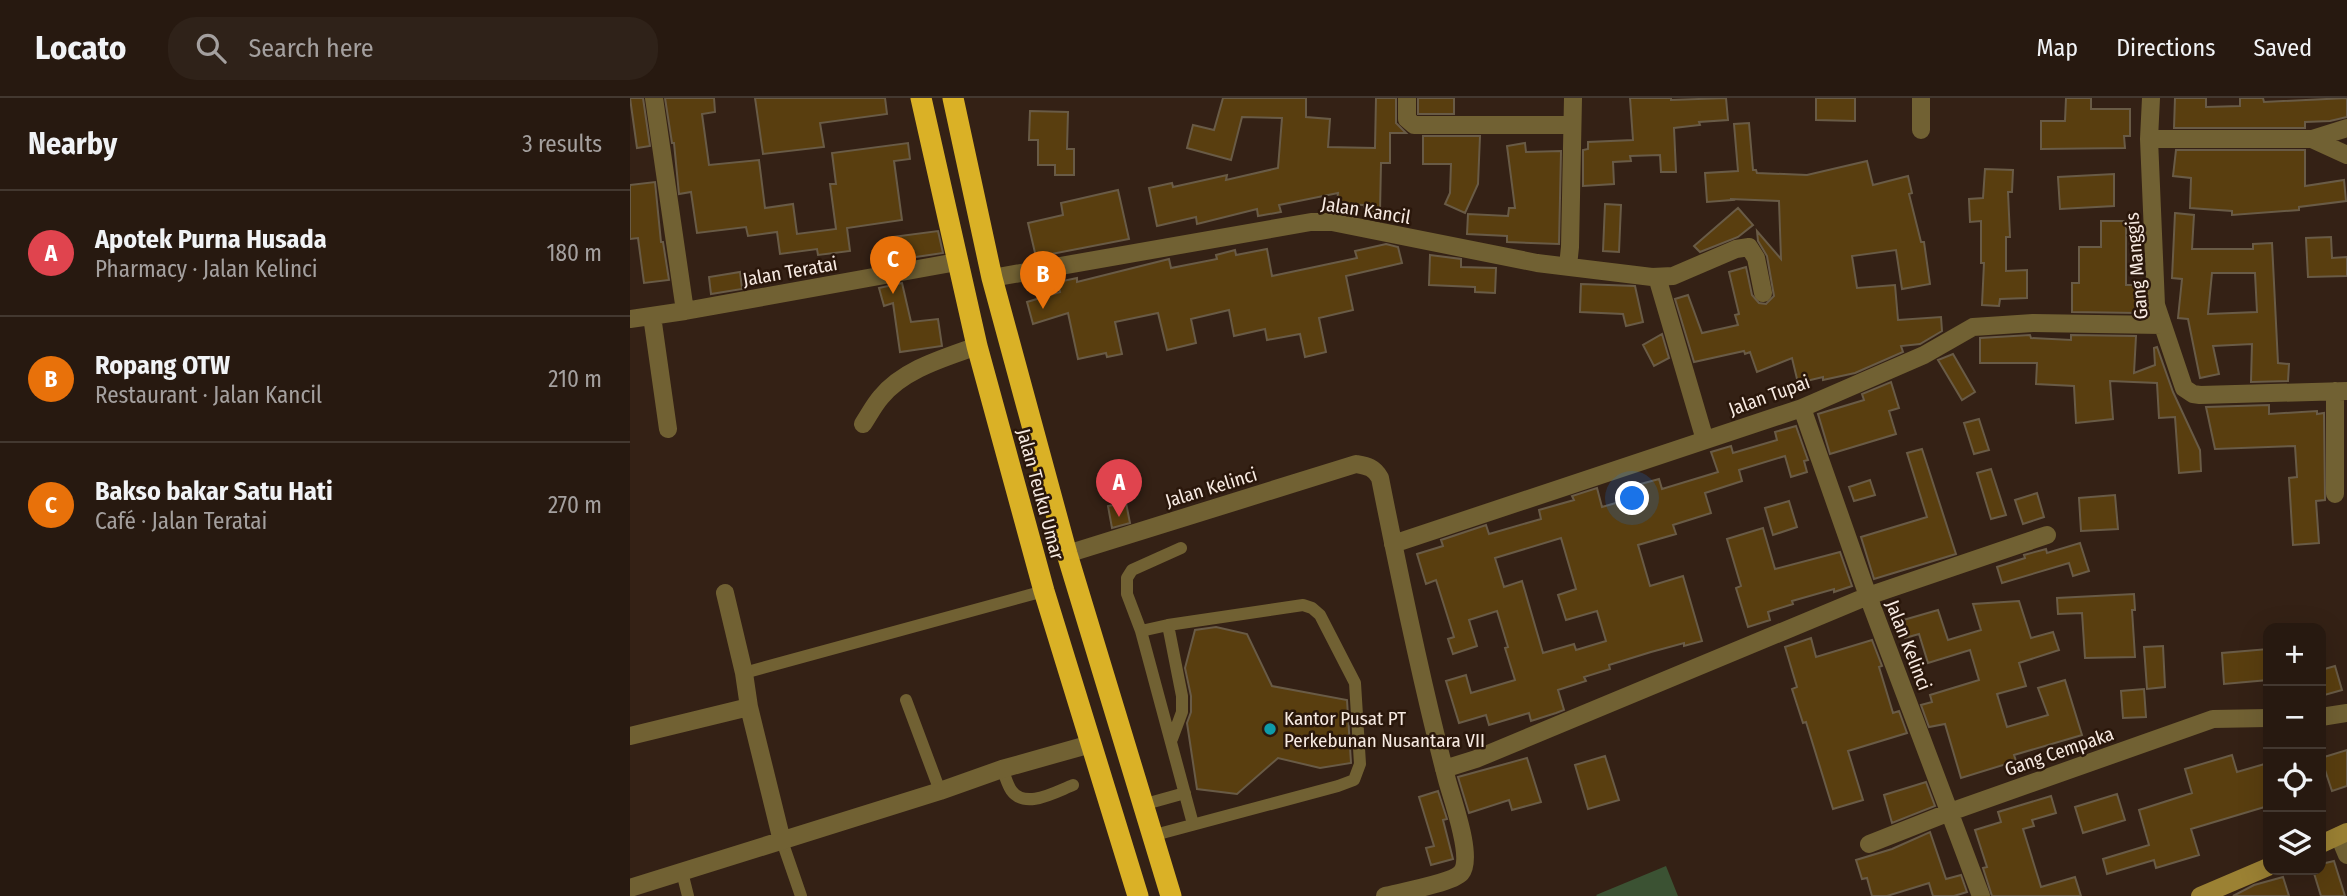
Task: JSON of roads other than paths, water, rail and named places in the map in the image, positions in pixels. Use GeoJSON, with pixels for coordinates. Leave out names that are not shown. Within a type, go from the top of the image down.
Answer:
{"type":"FeatureCollection","features":[{"type":"Feature","properties":{"kind":"highway","name":"Jalan Teuku Umar"},"geometry":{"type":"LineString","coordinates":[[921,98],[977,346],[1044,591],[1138,896]]}},
{"type":"Feature","properties":{"kind":"highway","name":"Jalan Teuku Umar"},"geometry":{"type":"LineString","coordinates":[[953,98],[992,278],[1067,554],[1171,896]]}},
{"type":"Feature","properties":{"kind":"street"},"geometry":{"type":"LineString","coordinates":[[654,98],[685,312]]}},
{"type":"Feature","properties":{"kind":"street"},"geometry":{"type":"LineString","coordinates":[[1407,98],[1408,122],[1414,125],[1572,125]]}},
{"type":"Feature","properties":{"kind":"street"},"geometry":{"type":"LineString","coordinates":[[1568,266],[1573,98]]}},
{"type":"Feature","properties":{"kind":"street"},"geometry":{"type":"LineString","coordinates":[[1921,98],[1921,130]]}},
{"type":"Feature","properties":{"kind":"street","name":"Gang Manggis"},"geometry":{"type":"LineString","coordinates":[[2151,98],[2150,139],[2157,305],[2184,388],[2193,394],[2341,391]]}},
{"type":"Feature","properties":{"kind":"street"},"geometry":{"type":"LineString","coordinates":[[2150,139],[2312,139],[2347,128]]}},
{"type":"Feature","properties":{"kind":"street"},"geometry":{"type":"LineString","coordinates":[[2312,139],[2347,155]]}},
{"type":"Feature","properties":{"kind":"street","name":"Jalan Kancil"},"geometry":{"type":"LineString","coordinates":[[992,278],[1311,222],[1332,222],[1536,263],[1657,277]]}},
{"type":"Feature","properties":{"kind":"street"},"geometry":{"type":"LineString","coordinates":[[1705,440],[1657,277],[1673,276],[1735,249],[1749,247],[1755,258],[1763,293]]}},
{"type":"Feature","properties":{"kind":"street","name":"Jalan Teratai"},"geometry":{"type":"LineString","coordinates":[[630,319],[685,312],[957,262]]}},
{"type":"Feature","properties":{"kind":"street"},"geometry":{"type":"LineString","coordinates":[[652,316],[668,429]]}},
{"type":"Feature","properties":{"kind":"street","name":"Jalan Tupai"},"geometry":{"type":"LineString","coordinates":[[1393,544],[1802,408],[1924,355],[1973,327],[2033,323],[2162,325]]}},
{"type":"Feature","properties":{"kind":"street"},"geometry":{"type":"LineString","coordinates":[[863,424],[881,396],[898,381],[936,361],[977,346]]}},
{"type":"Feature","properties":{"kind":"street"},"geometry":{"type":"LineString","coordinates":[[2335,494],[2341,391]]}},
{"type":"Feature","properties":{"kind":"street","name":"Jalan Kelinci"},"geometry":{"type":"LineString","coordinates":[[1802,408],[1868,596],[1981,896]]}},
{"type":"Feature","properties":{"kind":"street","name":"Jalan Kelinci"},"geometry":{"type":"LineString","coordinates":[[1067,554],[1356,464],[1376,471],[1380,478],[1393,544]]}},
{"type":"Feature","properties":{"kind":"street"},"geometry":{"type":"LineString","coordinates":[[1444,769],[1476,759],[1868,596],[2047,535]]}},
{"type":"Feature","properties":{"kind":"street"},"geometry":{"type":"LineString","coordinates":[[1385,896],[1451,879],[1461,873],[1466,863],[1465,848],[1444,769],[1393,544]]}},
{"type":"Feature","properties":{"kind":"street"},"geometry":{"type":"LineString","coordinates":[[725,593],[744,673],[749,707],[782,841]]}},
{"type":"Feature","properties":{"kind":"street"},"geometry":{"type":"LineString","coordinates":[[630,736],[749,707]]}},
{"type":"Feature","properties":{"kind":"street"},"geometry":{"type":"LineString","coordinates":[[2326,716],[2347,713]]}},
{"type":"Feature","properties":{"kind":"street","name":"Gang Cempaka"},"geometry":{"type":"LineString","coordinates":[[1869,844],[1950,812],[2213,719],[2263,718]]}},
{"type":"Feature","properties":{"kind":"street"},"geometry":{"type":"LineString","coordinates":[[630,888],[1002,769],[1091,744]]}},
{"type":"Feature","properties":{"kind":"street"},"geometry":{"type":"LineString","coordinates":[[2326,842],[2343,834],[2347,855]]}},
{"type":"Feature","properties":{"kind":"street"},"geometry":{"type":"LineString","coordinates":[[2200,896],[2263,869]]}},
{"type":"Feature","properties":{"kind":"lane"},"geometry":{"type":"LineString","coordinates":[[1181,548],[1132,570],[1127,578],[1127,594],[1141,631],[1172,739],[1193,824]]}},
{"type":"Feature","properties":{"kind":"lane"},"geometry":{"type":"LineString","coordinates":[[744,673],[1044,591]]}},
{"type":"Feature","properties":{"kind":"lane"},"geometry":{"type":"LineString","coordinates":[[1141,631],[1303,605],[1312,608],[1320,615],[1355,683],[1360,764],[1354,780],[1338,786],[1151,836]]}},
{"type":"Feature","properties":{"kind":"lane"},"geometry":{"type":"LineString","coordinates":[[1168,625],[1182,696],[1182,712],[1172,739]]}},
{"type":"Feature","properties":{"kind":"lane"},"geometry":{"type":"LineString","coordinates":[[906,700],[940,791]]}},
{"type":"Feature","properties":{"kind":"lane"},"geometry":{"type":"LineString","coordinates":[[1002,769],[1011,790],[1022,799],[1034,800],[1073,785]]}},
{"type":"Feature","properties":{"kind":"lane"},"geometry":{"type":"LineString","coordinates":[[1142,805],[1185,793]]}},
{"type":"Feature","properties":{"kind":"lane"},"geometry":{"type":"LineString","coordinates":[[782,841],[801,896]]}},
{"type":"Feature","properties":{"kind":"lane"},"geometry":{"type":"LineString","coordinates":[[682,872],[688,896]]}},
{"type":"Feature","properties":{"kind":"place","name":"Bakso bakar Satu Hati"},"geometry":{"type":"Point","coordinates":[893,294]}},
{"type":"Feature","properties":{"kind":"place","name":"Ropang OTW"},"geometry":{"type":"Point","coordinates":[1043,309]}},
{"type":"Feature","properties":{"kind":"place","name":"Apotek Purna Husada"},"geometry":{"type":"Point","coordinates":[1119,517]}},
{"type":"Feature","properties":{"kind":"place","name":"Kantor Pusat PT Perkebunan Nusantara VII"},"geometry":{"type":"Point","coordinates":[1270,729]}}]}
